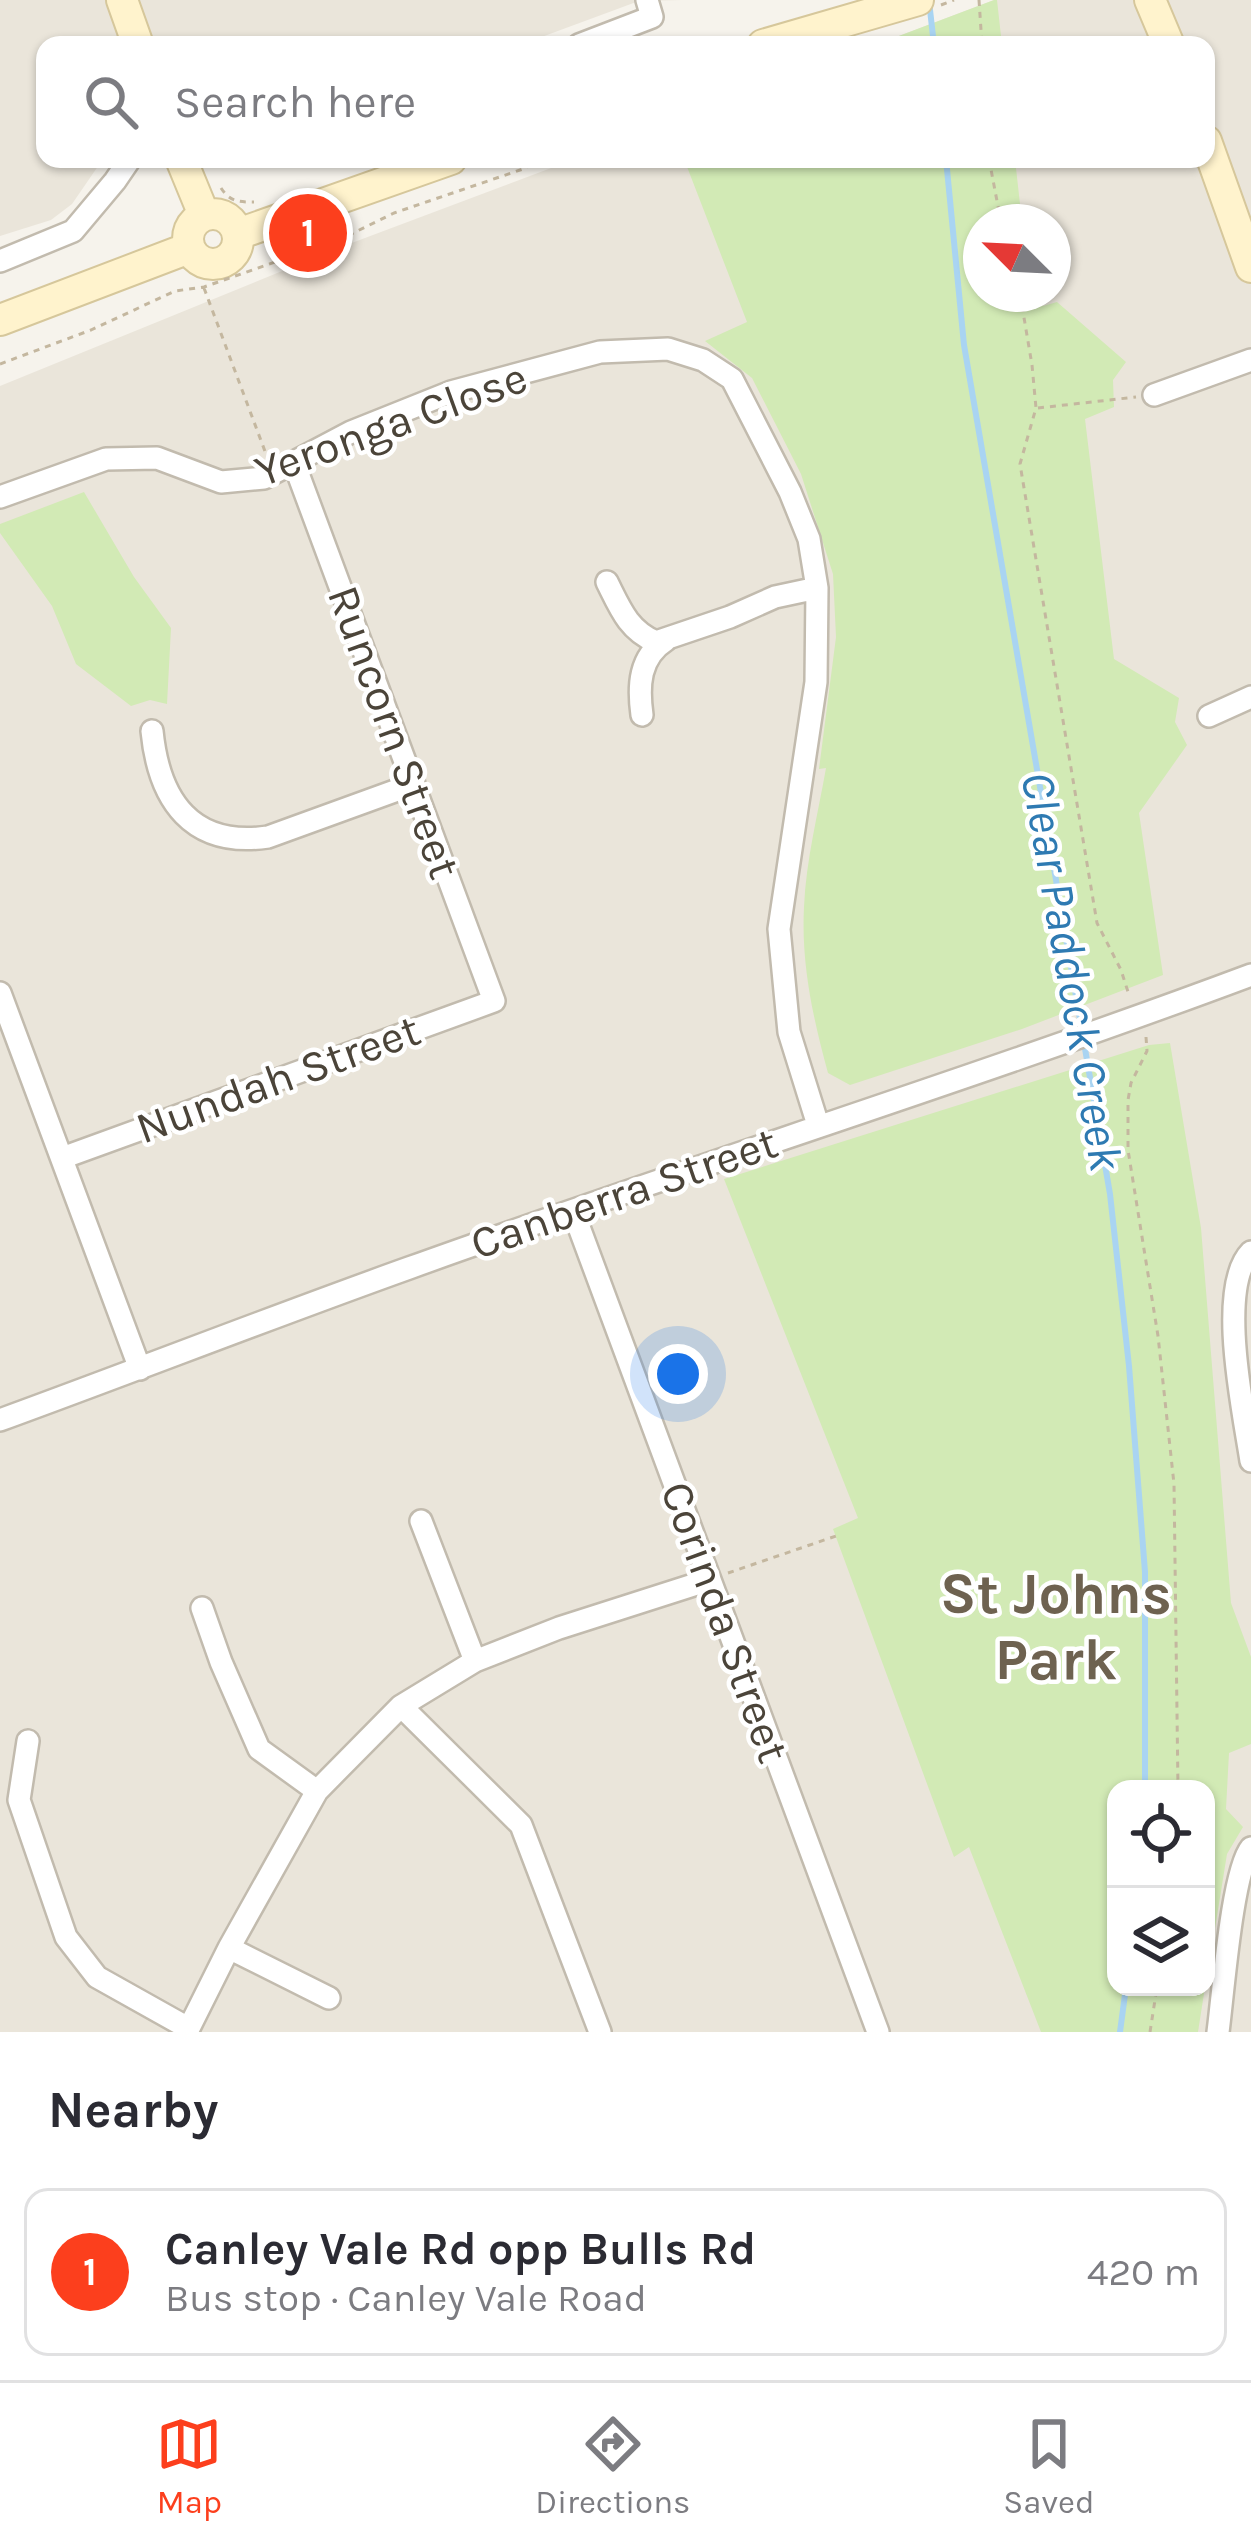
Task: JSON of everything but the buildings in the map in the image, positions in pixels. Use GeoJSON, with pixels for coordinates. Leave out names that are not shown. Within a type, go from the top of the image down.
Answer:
{"type":"FeatureCollection","features":[{"type":"Feature","properties":{"kind":"main road"},"geometry":{"type":"LineString","coordinates":[[122,0],[136,36]]}},
{"type":"Feature","properties":{"kind":"main road"},"geometry":{"type":"LineString","coordinates":[[1150,0],[1165,36]]}},
{"type":"Feature","properties":{"kind":"main road"},"geometry":{"type":"LineString","coordinates":[[794,36],[912,2]]}},
{"type":"Feature","properties":{"kind":"main road"},"geometry":{"type":"LineString","coordinates":[[1215,156],[1241,201],[1251,267]]}},
{"type":"Feature","properties":{"kind":"main road"},"geometry":{"type":"LineString","coordinates":[[185,168],[204,215]]}},
{"type":"Feature","properties":{"kind":"main road"},"geometry":{"type":"LineString","coordinates":[[238,234],[425,168]]}},
{"type":"Feature","properties":{"kind":"main road"},"geometry":{"type":"LineString","coordinates":[[204,215],[225,217],[238,234],[234,253],[220,264],[201,262],[189,248],[188,232],[204,215]]}},
{"type":"Feature","properties":{"kind":"main road"},"geometry":{"type":"LineString","coordinates":[[0,320],[189,248]]}},
{"type":"Feature","properties":{"kind":"street"},"geometry":{"type":"LineString","coordinates":[[602,36],[652,17],[647,0]]}},
{"type":"Feature","properties":{"kind":"street"},"geometry":{"type":"LineString","coordinates":[[0,262],[74,231],[124,168]]}},
{"type":"Feature","properties":{"kind":"street","name":"Yeronga Close"},"geometry":{"type":"LineString","coordinates":[[0,497],[106,459],[157,458],[221,482],[264,478],[351,431],[451,392],[600,352],[668,349],[703,360],[732,380],[790,492],[809,539],[817,588],[816,682],[779,928],[789,1032],[818,1125]]}},
{"type":"Feature","properties":{"kind":"street"},"geometry":{"type":"LineString","coordinates":[[1154,395],[1251,360]]}},
{"type":"Feature","properties":{"kind":"street","name":"Runcorn Street"},"geometry":{"type":"LineString","coordinates":[[294,463],[494,1001]]}},
{"type":"Feature","properties":{"kind":"street"},"geometry":{"type":"LineString","coordinates":[[607,582],[626,621],[656,642],[775,597],[817,588]]}},
{"type":"Feature","properties":{"kind":"street"},"geometry":{"type":"LineString","coordinates":[[642,715],[638,686],[647,658],[666,640]]}},
{"type":"Feature","properties":{"kind":"street"},"geometry":{"type":"LineString","coordinates":[[1209,716],[1251,698]]}},
{"type":"Feature","properties":{"kind":"street"},"geometry":{"type":"LineString","coordinates":[[152,731],[155,765],[180,812],[195,825],[227,838],[268,837],[414,784]]}},
{"type":"Feature","properties":{"kind":"street","name":"Canberra Street"},"geometry":{"type":"LineString","coordinates":[[0,1420],[410,1268],[1059,1046],[1251,975]]}},
{"type":"Feature","properties":{"kind":"street"},"geometry":{"type":"LineString","coordinates":[[0,993],[140,1369]]}},
{"type":"Feature","properties":{"kind":"street","name":"Nundah Street"},"geometry":{"type":"LineString","coordinates":[[62,1158],[494,1001]]}},
{"type":"Feature","properties":{"kind":"street","name":"Corinda Street"},"geometry":{"type":"LineString","coordinates":[[573,1211],[878,2032]]}},
{"type":"Feature","properties":{"kind":"street"},"geometry":{"type":"LineString","coordinates":[[1251,1252],[1243,1261],[1232,1300],[1251,1461]]}},
{"type":"Feature","properties":{"kind":"street"},"geometry":{"type":"LineString","coordinates":[[421,1521],[476,1661]]}},
{"type":"Feature","properties":{"kind":"street"},"geometry":{"type":"LineString","coordinates":[[28,1741],[19,1800],[66,1937],[97,1977],[187,2030],[316,1791],[401,1706],[476,1661],[709,1580]]}},
{"type":"Feature","properties":{"kind":"street"},"geometry":{"type":"LineString","coordinates":[[202,1608],[220,1662],[260,1749],[316,1791]]}},
{"type":"Feature","properties":{"kind":"street"},"geometry":{"type":"LineString","coordinates":[[401,1706],[521,1825],[599,2032]]}},
{"type":"Feature","properties":{"kind":"street"},"geometry":{"type":"LineString","coordinates":[[1218,2032],[1237,1886],[1243,1857],[1251,1848]]}},
{"type":"Feature","properties":{"kind":"street"},"geometry":{"type":"LineString","coordinates":[[229,1948],[329,1999]]}},
{"type":"Feature","properties":{"kind":"path"},"geometry":{"type":"LineString","coordinates":[[979,0],[981,36]]}},
{"type":"Feature","properties":{"kind":"path"},"geometry":{"type":"LineString","coordinates":[[0,364],[176,291],[204,287],[343,238],[394,213],[525,168]]}},
{"type":"Feature","properties":{"kind":"path"},"geometry":{"type":"LineString","coordinates":[[991,168],[998,204]]}},
{"type":"Feature","properties":{"kind":"path"},"geometry":{"type":"LineString","coordinates":[[219,185],[236,202],[255,202]]}},
{"type":"Feature","properties":{"kind":"path"},"geometry":{"type":"LineString","coordinates":[[204,287],[266,454],[259,458]]}},
{"type":"Feature","properties":{"kind":"path"},"geometry":{"type":"LineString","coordinates":[[1022,312],[1036,408],[1020,464],[1023,485],[1097,923],[1129,995]]}},
{"type":"Feature","properties":{"kind":"path"},"geometry":{"type":"LineString","coordinates":[[1036,408],[1154,395]]}},
{"type":"Feature","properties":{"kind":"path"},"geometry":{"type":"LineString","coordinates":[[1145,1035],[1147,1052],[1128,1100],[1128,1150],[1158,1336],[1174,1484],[1178,1780]]}},
{"type":"Feature","properties":{"kind":"path"},"geometry":{"type":"LineString","coordinates":[[709,1580],[836,1537]]}},
{"type":"Feature","properties":{"kind":"path"},"geometry":{"type":"LineString","coordinates":[[1150,2032],[1155,1996]]}},
{"type":"Feature","properties":{"kind":"shaded area"},"geometry":{"type":"Polygon","coordinates":[[[0,0],[682,0],[639,1],[544,36],[36,36],[36,168],[97,168],[72,204],[51,220],[0,236],[0,0]]]}},
{"type":"Feature","properties":{"kind":"shaded area"},"geometry":{"type":"Polygon","coordinates":[[[994,0],[1251,0],[1251,2032],[0,2032],[0,386],[341,247],[551,168],[1215,168],[1215,36],[899,36],[994,0]]]}},
{"type":"Feature","properties":{"kind":"green space"},"geometry":{"type":"Polygon","coordinates":[[[994,0],[997,0],[1001,36],[899,36],[994,0]]]}},
{"type":"Feature","properties":{"kind":"green space"},"geometry":{"type":"Polygon","coordinates":[[[687,168],[1016,168],[1020,204],[963,204],[963,312],[1068,312],[1126,362],[1113,380],[1114,407],[1085,419],[1114,659],[1179,698],[1175,722],[1187,745],[1139,813],[1163,975],[1022,1029],[850,1085],[828,1073],[809,991],[804,907],[826,768],[819,769],[836,637],[833,574],[801,474],[752,378],[705,341],[747,322],[687,168]]]}},
{"type":"Feature","properties":{"kind":"green space"},"geometry":{"type":"Polygon","coordinates":[[[84,492],[134,577],[171,628],[167,704],[150,700],[131,706],[76,664],[52,606],[0,533],[0,524],[84,492]]]}},
{"type":"Feature","properties":{"kind":"green space"},"geometry":{"type":"Polygon","coordinates":[[[1170,1043],[1201,1228],[1231,1603],[1251,1657],[1251,1744],[1229,1753],[1226,1809],[1243,1827],[1227,1854],[1215,1928],[1215,1780],[1107,1780],[1107,1996],[1204,1996],[1198,2032],[1041,2032],[969,1847],[954,1857],[833,1529],[858,1518],[724,1179],[1149,1045],[1170,1043]]]}},
{"type":"Feature","properties":{"kind":"waterway","name":"Clear Paddock Creek"},"geometry":{"type":"LineString","coordinates":[[929,1],[933,36]]}},
{"type":"Feature","properties":{"kind":"waterway","name":"Clear Paddock Creek"},"geometry":{"type":"LineString","coordinates":[[947,168],[964,345],[1110,1194],[1145,1572],[1145,1780]]}},
{"type":"Feature","properties":{"kind":"waterway","name":"Clear Paddock Creek"},"geometry":{"type":"LineString","coordinates":[[1120,2032],[1125,1996]]}},
{"type":"Feature","properties":{"kind":"place","name":"Canley Vale Rd opp Bulls Rd"},"geometry":{"type":"Point","coordinates":[308,233]}},
{"type":"Feature","properties":{"kind":"district","name":"St Johns Park"},"geometry":{"type":"Point","coordinates":[1056,1627]}}]}
